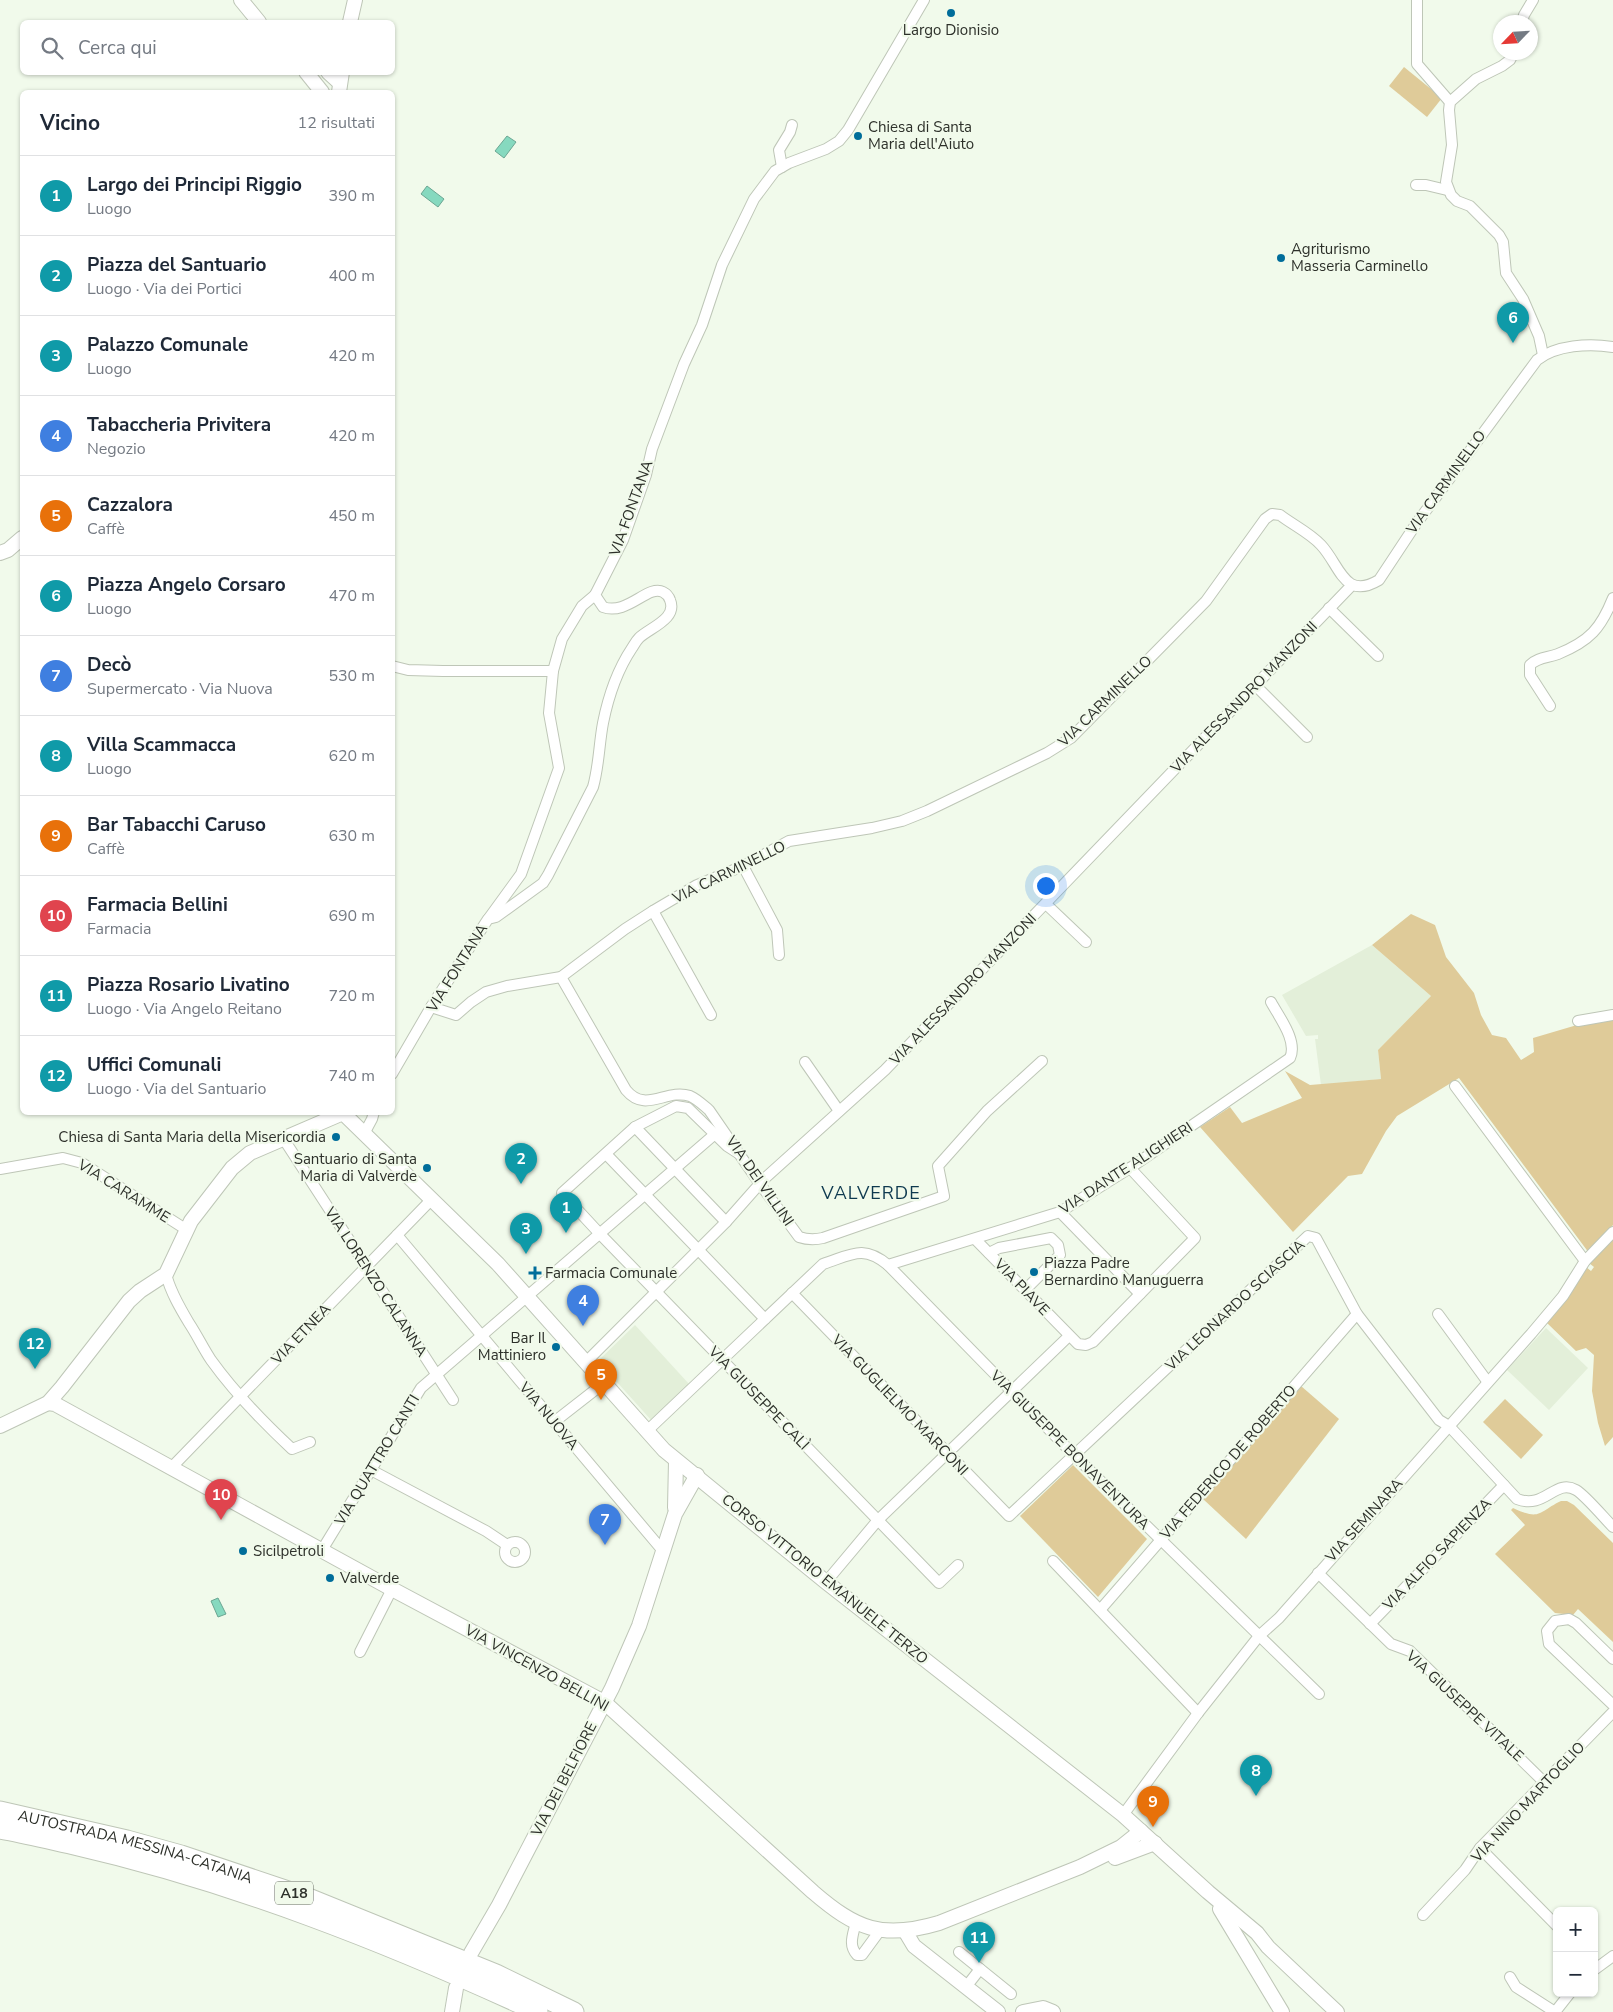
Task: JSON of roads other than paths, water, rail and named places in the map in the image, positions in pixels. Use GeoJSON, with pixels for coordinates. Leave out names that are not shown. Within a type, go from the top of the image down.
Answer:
{"type":"FeatureCollection","features":[{"type":"Feature","properties":{"kind":"highway","name":"AUTOSTRADA MESSINA-CATANIA"},"geometry":{"type":"LineString","coordinates":[[0,1811],[127,1840],[306,1897],[496,1974],[574,2012]]}},
{"type":"Feature","properties":{"kind":"highway","name":"AUTOSTRADA MESSINA-CATANIA"},"geometry":{"type":"LineString","coordinates":[[0,1829],[123,1857],[232,1888],[372,1940],[538,2012]]}},
{"type":"Feature","properties":{"kind":"street"},"geometry":{"type":"LineString","coordinates":[[241,0],[257,20]]}},
{"type":"Feature","properties":{"kind":"street"},"geometry":{"type":"LineString","coordinates":[[350,20],[355,0]]}},
{"type":"Feature","properties":{"kind":"street","name":"VIA FONTANA"},"geometry":{"type":"LineString","coordinates":[[395,1069],[431,1007],[488,919],[496,917],[543,882],[548,875],[593,787],[598,771],[606,710],[617,679],[631,649],[639,638],[665,619],[670,613],[672,605],[665,592],[658,590],[617,610],[603,607],[595,595],[623,540],[646,475],[655,441],[684,364],[702,325],[722,265],[733,241],[754,199],[775,172],[782,167],[826,149],[839,141],[848,130],[924,0]]}},
{"type":"Feature","properties":{"kind":"street"},"geometry":{"type":"LineString","coordinates":[[1417,0],[1417,64],[1450,102]]}},
{"type":"Feature","properties":{"kind":"street"},"geometry":{"type":"LineString","coordinates":[[1524,15],[1533,0]]}},
{"type":"Feature","properties":{"kind":"street"},"geometry":{"type":"LineString","coordinates":[[1447,190],[1446,182],[1452,145],[1450,102],[1476,79],[1510,60]]}},
{"type":"Feature","properties":{"kind":"street"},"geometry":{"type":"LineString","coordinates":[[308,75],[320,90]]}},
{"type":"Feature","properties":{"kind":"street"},"geometry":{"type":"LineString","coordinates":[[782,167],[779,150],[792,126]]}},
{"type":"Feature","properties":{"kind":"street"},"geometry":{"type":"LineString","coordinates":[[1416,185],[1426,185],[1447,190],[1457,201],[1470,206],[1499,235],[1503,242],[1506,273],[1523,299],[1539,336],[1543,355],[1552,350],[1574,347],[1613,346]]}},
{"type":"Feature","properties":{"kind":"street","name":"VIA CARMINELLO"},"geometry":{"type":"LineString","coordinates":[[431,1007],[456,1015],[486,992],[507,986],[561,977],[625,929],[696,885],[743,866],[789,842],[902,821],[927,811],[1047,753],[1071,738],[1206,601],[1265,519],[1272,514],[1280,515],[1322,546],[1344,578],[1352,585],[1360,587],[1370,585],[1379,580],[1416,524],[1509,396],[1543,355]]}},
{"type":"Feature","properties":{"kind":"street"},"geometry":{"type":"LineString","coordinates":[[0,553],[8,550],[20,540]]}},
{"type":"Feature","properties":{"kind":"street","name":"VIA ALESSANDRO MANZONI"},"geometry":{"type":"LineString","coordinates":[[586,1362],[726,1222],[760,1184],[885,1070],[1352,585]]}},
{"type":"Feature","properties":{"kind":"street"},"geometry":{"type":"LineString","coordinates":[[488,919],[520,874],[558,768],[549,713],[553,671],[562,639],[582,606],[595,595]]}},
{"type":"Feature","properties":{"kind":"street"},"geometry":{"type":"LineString","coordinates":[[1550,706],[1530,675],[1530,665],[1534,661],[1565,651],[1598,629],[1613,598]]}},
{"type":"Feature","properties":{"kind":"street"},"geometry":{"type":"LineString","coordinates":[[1329,608],[1378,656]]}},
{"type":"Feature","properties":{"kind":"street"},"geometry":{"type":"LineString","coordinates":[[395,667],[408,670],[553,671]]}},
{"type":"Feature","properties":{"kind":"street"},"geometry":{"type":"LineString","coordinates":[[1256,686],[1307,737]]}},
{"type":"Feature","properties":{"kind":"street"},"geometry":{"type":"LineString","coordinates":[[743,866],[777,930],[779,955]]}},
{"type":"Feature","properties":{"kind":"street"},"geometry":{"type":"LineString","coordinates":[[1046,904],[1086,942]]}},
{"type":"Feature","properties":{"kind":"street"},"geometry":{"type":"LineString","coordinates":[[653,911],[711,1015]]}},
{"type":"Feature","properties":{"kind":"street","name":"VIA DEI VILLINI"},"geometry":{"type":"LineString","coordinates":[[561,977],[632,1098],[638,1100],[681,1095],[690,1096],[701,1103],[709,1110],[799,1237],[812,1240],[823,1238],[944,1196],[938,1166],[987,1111],[1042,1061]]}},
{"type":"Feature","properties":{"kind":"street","name":"VIA DANTE ALIGHIERI"},"geometry":{"type":"LineString","coordinates":[[888,1265],[1060,1212],[1130,1168],[1290,1058],[1294,1052],[1291,1040],[1271,1002]]}},
{"type":"Feature","properties":{"kind":"street"},"geometry":{"type":"LineString","coordinates":[[1578,1021],[1613,1015]]}},
{"type":"Feature","properties":{"kind":"street"},"geometry":{"type":"LineString","coordinates":[[805,1062],[839,1111]]}},
{"type":"Feature","properties":{"kind":"street"},"geometry":{"type":"LineString","coordinates":[[1455,1086],[1584,1261]]}},
{"type":"Feature","properties":{"kind":"street"},"geometry":{"type":"LineString","coordinates":[[741,1155],[727,1146],[688,1108],[676,1106],[635,1127],[606,1154],[765,1319]]}},
{"type":"Feature","properties":{"kind":"street"},"geometry":{"type":"LineString","coordinates":[[0,1426],[48,1403],[62,1388],[129,1301],[140,1291],[166,1274],[191,1221],[232,1168],[250,1153],[339,1115]]}},
{"type":"Feature","properties":{"kind":"street","name":"CORSO VITTORIO EMANUELE TERZO"},"geometry":{"type":"LineString","coordinates":[[346,1115],[431,1200],[475,1239],[676,1461],[697,1475],[826,1582],[1123,1815],[1208,1892],[1257,1933],[1268,1947],[1337,2012]]}},
{"type":"Feature","properties":{"kind":"street"},"geometry":{"type":"LineString","coordinates":[[364,1134],[373,1115]]}},
{"type":"Feature","properties":{"kind":"street"},"geometry":{"type":"LineString","coordinates":[[635,1127],[726,1222]]}},
{"type":"Feature","properties":{"kind":"street","name":"VIA QUATTRO CANTI"},"geometry":{"type":"LineString","coordinates":[[322,1550],[421,1388],[715,1134]]}},
{"type":"Feature","properties":{"kind":"street","name":"VIA LORENZO CALANNA"},"geometry":{"type":"LineString","coordinates":[[283,1138],[453,1400]]}},
{"type":"Feature","properties":{"kind":"street","name":"VIA GIUSEPPE CALÌ"},"geometry":{"type":"LineString","coordinates":[[606,1154],[562,1193],[939,1583],[958,1565]]}},
{"type":"Feature","properties":{"kind":"street","name":"VIA CARAMME"},"geometry":{"type":"LineString","coordinates":[[0,1169],[63,1158],[72,1159],[82,1163],[187,1230]]}},
{"type":"Feature","properties":{"kind":"street"},"geometry":{"type":"LineString","coordinates":[[826,1582],[878,1520],[1070,1336],[1078,1344],[1086,1345],[1093,1342],[1195,1238],[1130,1168]]}},
{"type":"Feature","properties":{"kind":"street","name":"VIA ETNEA"},"geometry":{"type":"LineString","coordinates":[[170,1468],[431,1200]]}},
{"type":"Feature","properties":{"kind":"street"},"geometry":{"type":"LineString","coordinates":[[1060,1212],[1140,1294]]}},
{"type":"Feature","properties":{"kind":"street","name":"VIA SEMINARA"},"geometry":{"type":"LineString","coordinates":[[1123,1815],[1198,1713],[1259,1636],[1279,1618],[1488,1381],[1557,1302],[1584,1261],[1613,1232]]}},
{"type":"Feature","properties":{"kind":"street","name":"VIA NUOVA"},"geometry":{"type":"LineString","coordinates":[[397,1235],[663,1551]]}},
{"type":"Feature","properties":{"kind":"street","name":"VIA LEONARDO SCIASCIA"},"geometry":{"type":"LineString","coordinates":[[1009,1516],[1308,1236],[1316,1238],[1357,1314],[1439,1420],[1448,1426],[1517,1498],[1533,1502],[1557,1489],[1576,1490],[1613,1527]]}},
{"type":"Feature","properties":{"kind":"street"},"geometry":{"type":"LineString","coordinates":[[989,1253],[999,1248],[1051,1238],[1058,1245],[1060,1255],[1025,1290]]}},
{"type":"Feature","properties":{"kind":"street","name":"VIA PIAVE"},"geometry":{"type":"LineString","coordinates":[[975,1239],[1070,1336]]}},
{"type":"Feature","properties":{"kind":"street","name":"VIA GIUSEPPE BONAVENTURA"},"geometry":{"type":"LineString","coordinates":[[647,1431],[823,1264],[860,1252],[870,1252],[888,1265],[1010,1392],[1319,1694]]}},
{"type":"Feature","properties":{"kind":"street"},"geometry":{"type":"LineString","coordinates":[[166,1274],[180,1307],[211,1359],[241,1396],[266,1425],[292,1449],[310,1442]]}},
{"type":"Feature","properties":{"kind":"street","name":"VIA GUGLIELMO MARCONI"},"geometry":{"type":"LineString","coordinates":[[792,1293],[1009,1516]]}},
{"type":"Feature","properties":{"kind":"street","name":"VIA FEDERICO DE ROBERTO"},"geometry":{"type":"LineString","coordinates":[[1100,1610],[1357,1314]]}},
{"type":"Feature","properties":{"kind":"street"},"geometry":{"type":"LineString","coordinates":[[1438,1314],[1488,1381]]}},
{"type":"Feature","properties":{"kind":"street"},"geometry":{"type":"LineString","coordinates":[[554,1422],[604,1383]]}},
{"type":"Feature","properties":{"kind":"street","name":"VIA VINCENZO BELLINI"},"geometry":{"type":"LineString","coordinates":[[48,1403],[56,1404],[392,1589],[604,1702],[813,1892],[836,1912],[856,1922],[881,1930],[904,1931],[939,1922],[1080,1867]]}},
{"type":"Feature","properties":{"kind":"street"},"geometry":{"type":"LineString","coordinates":[[675,1514],[676,1461]]}},
{"type":"Feature","properties":{"kind":"street"},"geometry":{"type":"LineString","coordinates":[[371,1470],[486,1531],[507,1545]]}},
{"type":"Feature","properties":{"kind":"street"},"geometry":{"type":"LineString","coordinates":[[675,1514],[697,1475]]}},
{"type":"Feature","properties":{"kind":"street","name":"VIA ALFIO SAPIENZA"},"geometry":{"type":"LineString","coordinates":[[1370,1624],[1504,1485]]}},
{"type":"Feature","properties":{"kind":"street","name":"VIA DEI BELFIORE"},"geometry":{"type":"LineString","coordinates":[[471,1954],[604,1702],[639,1626],[675,1514]]}},
{"type":"Feature","properties":{"kind":"street"},"geometry":{"type":"LineString","coordinates":[[1053,1561],[1198,1713]]}},
{"type":"Feature","properties":{"kind":"street","name":"VIA GIUSEPPE VITALE"},"geometry":{"type":"LineString","coordinates":[[1318,1573],[1391,1644],[1410,1650],[1544,1782]]}},
{"type":"Feature","properties":{"kind":"street"},"geometry":{"type":"LineString","coordinates":[[360,1652],[392,1589]]}},
{"type":"Feature","properties":{"kind":"street"},"geometry":{"type":"LineString","coordinates":[[1613,1659],[1576,1623],[1569,1619],[1555,1621],[1547,1631],[1550,1644],[1613,1705]]}},
{"type":"Feature","properties":{"kind":"street","name":"VIA NINO MARTOGLIO"},"geometry":{"type":"LineString","coordinates":[[1423,1916],[1465,1870],[1480,1848],[1613,1712]]}},
{"type":"Feature","properties":{"kind":"street"},"geometry":{"type":"LineString","coordinates":[[1080,1867],[1122,1847],[1141,1831]]}},
{"type":"Feature","properties":{"kind":"street"},"geometry":{"type":"LineString","coordinates":[[1080,1867],[1107,1860],[1155,1843]]}},
{"type":"Feature","properties":{"kind":"street"},"geometry":{"type":"LineString","coordinates":[[1480,1848],[1553,1922]]}},
{"type":"Feature","properties":{"kind":"street"},"geometry":{"type":"LineString","coordinates":[[1208,1892],[1243,1945],[1282,2012]]}},
{"type":"Feature","properties":{"kind":"street"},"geometry":{"type":"LineString","coordinates":[[856,1922],[851,1941],[852,1950],[858,1955],[862,1955],[881,1930]]}},
{"type":"Feature","properties":{"kind":"street"},"geometry":{"type":"LineString","coordinates":[[904,1931],[914,1946],[998,2012]]}},
{"type":"Feature","properties":{"kind":"street"},"geometry":{"type":"LineString","coordinates":[[1243,1945],[1245,1941],[1254,1938],[1268,1947]]}},
{"type":"Feature","properties":{"kind":"street"},"geometry":{"type":"LineString","coordinates":[[959,1952],[1011,1994]]}},
{"type":"Feature","properties":{"kind":"street"},"geometry":{"type":"LineString","coordinates":[[1598,1965],[1613,1956]]}},
{"type":"Feature","properties":{"kind":"street"},"geometry":{"type":"LineString","coordinates":[[966,1987],[980,1969]]}},
{"type":"Feature","properties":{"kind":"street"},"geometry":{"type":"LineString","coordinates":[[1510,1977],[1516,1987],[1555,2012],[1567,1997]]}},
{"type":"Feature","properties":{"kind":"street"},"geometry":{"type":"LineString","coordinates":[[452,2012],[456,1988]]}},
{"type":"Feature","properties":{"kind":"street"},"geometry":{"type":"LineString","coordinates":[[1022,2012],[1043,2008],[1053,2012]]}},
{"type":"Feature","properties":{"kind":"place","name":"Largo Dionisio"},"geometry":{"type":"Point","coordinates":[951,13]}},
{"type":"Feature","properties":{"kind":"place","name":"Chiesa di Santa Maria dell'Aiuto"},"geometry":{"type":"Point","coordinates":[858,136]}},
{"type":"Feature","properties":{"kind":"place","name":"Agriturismo Masseria Carminello"},"geometry":{"type":"Point","coordinates":[1281,258]}},
{"type":"Feature","properties":{"kind":"place","name":"Piazza Angelo Corsaro"},"geometry":{"type":"Point","coordinates":[1513,343]}},
{"type":"Feature","properties":{"kind":"place","name":"Chiesa di Santa Maria della Misericordia"},"geometry":{"type":"Point","coordinates":[336,1137]}},
{"type":"Feature","properties":{"kind":"place","name":"Santuario di Santa Maria di Valverde"},"geometry":{"type":"Point","coordinates":[427,1168]}},
{"type":"Feature","properties":{"kind":"place","name":"Piazza del Santuario"},"geometry":{"type":"Point","coordinates":[521,1184]}},
{"type":"Feature","properties":{"kind":"place","name":"Largo dei Principi Riggio"},"geometry":{"type":"Point","coordinates":[566,1233]}},
{"type":"Feature","properties":{"kind":"place","name":"Palazzo Comunale"},"geometry":{"type":"Point","coordinates":[526,1254]}},
{"type":"Feature","properties":{"kind":"place","name":"Piazza Padre Bernardino Manuguerra"},"geometry":{"type":"Point","coordinates":[1034,1272]}},
{"type":"Feature","properties":{"kind":"place","name":"Farmacia Comunale"},"geometry":{"type":"Point","coordinates":[535,1273]}},
{"type":"Feature","properties":{"kind":"place","name":"Tabaccheria Privitera"},"geometry":{"type":"Point","coordinates":[583,1326]}},
{"type":"Feature","properties":{"kind":"place","name":"Bar Il Mattiniero"},"geometry":{"type":"Point","coordinates":[556,1347]}},
{"type":"Feature","properties":{"kind":"place","name":"Uffici Comunali"},"geometry":{"type":"Point","coordinates":[35,1369]}},
{"type":"Feature","properties":{"kind":"place","name":"Cazzalora"},"geometry":{"type":"Point","coordinates":[601,1400]}},
{"type":"Feature","properties":{"kind":"place","name":"Farmacia Bellini"},"geometry":{"type":"Point","coordinates":[221,1520]}},
{"type":"Feature","properties":{"kind":"place","name":"Decò"},"geometry":{"type":"Point","coordinates":[605,1545]}},
{"type":"Feature","properties":{"kind":"place","name":"Sicilpetroli"},"geometry":{"type":"Point","coordinates":[243,1551]}},
{"type":"Feature","properties":{"kind":"place","name":"Valverde"},"geometry":{"type":"Point","coordinates":[330,1578]}},
{"type":"Feature","properties":{"kind":"place","name":"Villa Scammacca"},"geometry":{"type":"Point","coordinates":[1256,1796]}},
{"type":"Feature","properties":{"kind":"place","name":"Bar Tabacchi Caruso"},"geometry":{"type":"Point","coordinates":[1153,1827]}},
{"type":"Feature","properties":{"kind":"place","name":"Piazza Rosario Livatino"},"geometry":{"type":"Point","coordinates":[979,1963]}},
{"type":"Feature","properties":{"kind":"district","name":"VALVERDE"},"geometry":{"type":"Point","coordinates":[871,1193]}}]}
